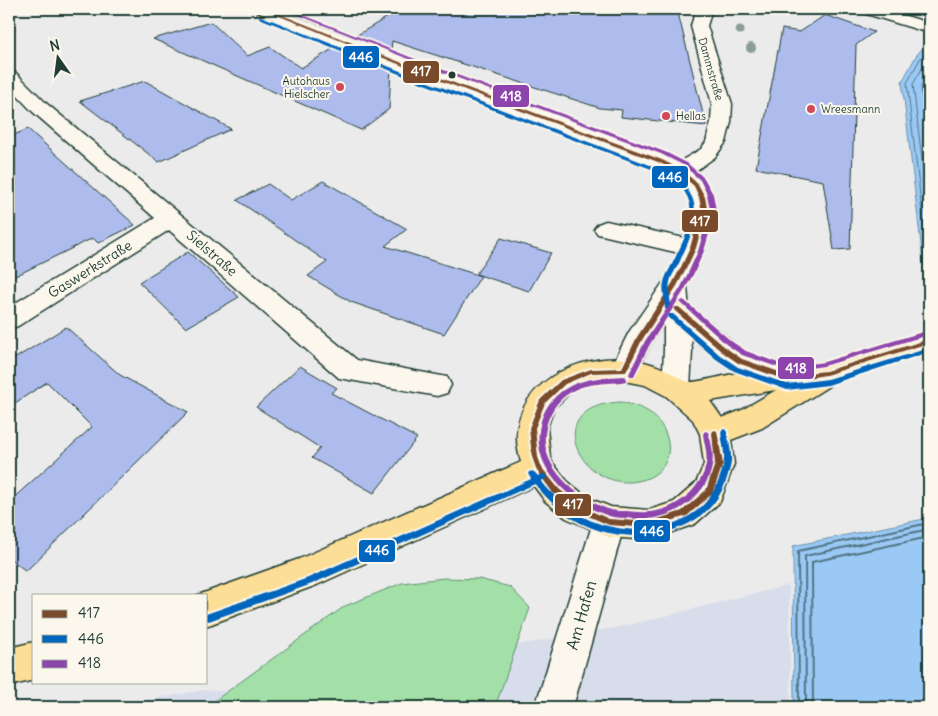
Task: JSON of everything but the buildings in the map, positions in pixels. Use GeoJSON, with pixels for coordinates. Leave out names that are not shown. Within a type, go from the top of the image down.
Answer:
{"type":"FeatureCollection","features":[{"type":"Feature","properties":{"kind":"main road"},"geometry":{"type":"LineString","coordinates":[[676,297],[724,350],[740,361],[788,378]]}},
{"type":"Feature","properties":{"kind":"main road"},"geometry":{"type":"LineString","coordinates":[[681,391],[826,373],[921,344]]}},
{"type":"Feature","properties":{"kind":"main road"},"geometry":{"type":"LineString","coordinates":[[624,370],[650,375],[681,391],[703,412],[715,433],[719,464],[709,492],[684,514],[649,525],[609,522],[576,508],[556,491],[539,469],[535,457],[532,428],[542,402],[563,382],[591,371],[624,370]]}},
{"type":"Feature","properties":{"kind":"main road"},"geometry":{"type":"LineString","coordinates":[[715,433],[752,419],[826,373]]}},
{"type":"Feature","properties":{"kind":"main road"},"geometry":{"type":"LineString","coordinates":[[208,608],[305,573],[539,469]]}},
{"type":"Feature","properties":{"kind":"main road"},"geometry":{"type":"LineString","coordinates":[[9,667],[32,661]]}},
{"type":"Feature","properties":{"kind":"street"},"geometry":{"type":"LineString","coordinates":[[264,9],[429,75],[660,161],[680,172],[696,185],[702,197],[704,208],[693,248],[676,297],[681,391]]}},
{"type":"Feature","properties":{"kind":"street","name":"Dammstraße"},"geometry":{"type":"LineString","coordinates":[[680,172],[708,153],[716,142],[721,122],[722,104],[699,26],[704,9]]}},
{"type":"Feature","properties":{"kind":"street"},"geometry":{"type":"LineString","coordinates":[[866,9],[929,28]]}},
{"type":"Feature","properties":{"kind":"street","name":"Sielstraße"},"geometry":{"type":"LineString","coordinates":[[9,77],[40,108],[349,370],[437,384]]}},
{"type":"Feature","properties":{"kind":"street","name":"Gaswerkstraße"},"geometry":{"type":"LineString","coordinates":[[9,319],[171,218]]}},
{"type":"Feature","properties":{"kind":"street"},"geometry":{"type":"LineString","coordinates":[[606,229],[693,248]]}},
{"type":"Feature","properties":{"kind":"street"},"geometry":{"type":"LineString","coordinates":[[624,370],[639,339],[676,297]]}},
{"type":"Feature","properties":{"kind":"street","name":"Am Hafen"},"geometry":{"type":"LineString","coordinates":[[554,707],[609,522]]}},
{"type":"Feature","properties":{"kind":"shaded area"},"geometry":{"type":"Polygon","coordinates":[[[789,585],[791,707],[109,707],[204,690],[247,693],[625,626],[789,585]]]}},
{"type":"Feature","properties":{"kind":"green space"},"geometry":{"type":"Polygon","coordinates":[[[622,402],[650,413],[663,428],[667,438],[668,456],[664,465],[658,472],[648,478],[625,482],[605,477],[589,466],[578,450],[574,434],[579,419],[595,407],[622,402]]]}},
{"type":"Feature","properties":{"kind":"green space"},"geometry":{"type":"Polygon","coordinates":[[[444,578],[479,579],[510,587],[530,608],[495,707],[206,707],[345,606],[402,583],[444,578]]]}},
{"type":"Feature","properties":{"kind":"water"},"geometry":{"type":"Polygon","coordinates":[[[929,40],[929,299],[902,82],[916,56],[929,40]]]}},
{"type":"Feature","properties":{"kind":"water"},"geometry":{"type":"Polygon","coordinates":[[[929,518],[929,707],[794,707],[793,546],[929,518]]]}},
{"type":"Feature","properties":{"kind":"transit line","name":"417"},"geometry":{"type":"LineString","coordinates":[[264,9],[429,75],[660,161],[680,171],[696,185],[702,197],[704,208],[693,248],[675,285],[639,339],[624,370]]}},
{"type":"Feature","properties":{"kind":"transit line","name":"418"},"geometry":{"type":"LineString","coordinates":[[285,9],[432,67],[663,153],[685,164],[702,179],[710,194],[713,210],[701,251],[682,290],[647,343],[632,374]]}},
{"type":"Feature","properties":{"kind":"transit line","name":"446"},"geometry":{"type":"LineString","coordinates":[[260,17],[426,83],[656,169],[672,179],[684,188],[690,197],[693,219],[667,282],[668,309]]}},
{"type":"Feature","properties":{"kind":"transit line","name":"418"},"geometry":{"type":"LineString","coordinates":[[683,302],[729,343],[744,353],[789,369],[824,364],[926,333]]}},
{"type":"Feature","properties":{"kind":"transit line","name":"417"},"geometry":{"type":"LineString","coordinates":[[677,309],[724,350],[740,361],[788,378],[826,373],[929,341]]}},
{"type":"Feature","properties":{"kind":"transit line","name":"446"},"geometry":{"type":"LineString","coordinates":[[671,316],[718,357],[736,369],[787,387],[828,382],[929,350]]}},
{"type":"Feature","properties":{"kind":"transit line","name":"417"},"geometry":{"type":"LineString","coordinates":[[624,370],[591,371],[563,382],[542,402],[532,428],[535,457],[539,469],[556,491],[577,508],[609,522],[649,525],[684,514],[709,492],[719,464],[715,433]]}},
{"type":"Feature","properties":{"kind":"transit line","name":"418"},"geometry":{"type":"LineString","coordinates":[[624,379],[600,380],[578,385],[559,397],[551,406],[545,418],[541,434],[542,450],[547,464],[567,489],[580,499],[594,507],[616,514],[647,516],[668,511],[678,506],[695,493],[707,474],[710,460],[706,434]]}},
{"type":"Feature","properties":{"kind":"transit line","name":"446"},"geometry":{"type":"LineString","coordinates":[[532,474],[560,507],[593,526],[617,532],[641,533],[665,530],[687,521],[705,508],[719,490],[727,466],[724,432]]}},
{"type":"Feature","properties":{"kind":"transit line","name":"446"},"geometry":{"type":"LineString","coordinates":[[209,617],[309,581],[543,477]]}},
{"type":"Feature","properties":{"kind":"place","name":"Autohaus Hielscher"},"geometry":{"type":"Point","coordinates":[340,87]}},
{"type":"Feature","properties":{"kind":"place","name":"Wreesmann"},"geometry":{"type":"Point","coordinates":[811,109]}},
{"type":"Feature","properties":{"kind":"place","name":"Hellas"},"geometry":{"type":"Point","coordinates":[666,116]}}]}
